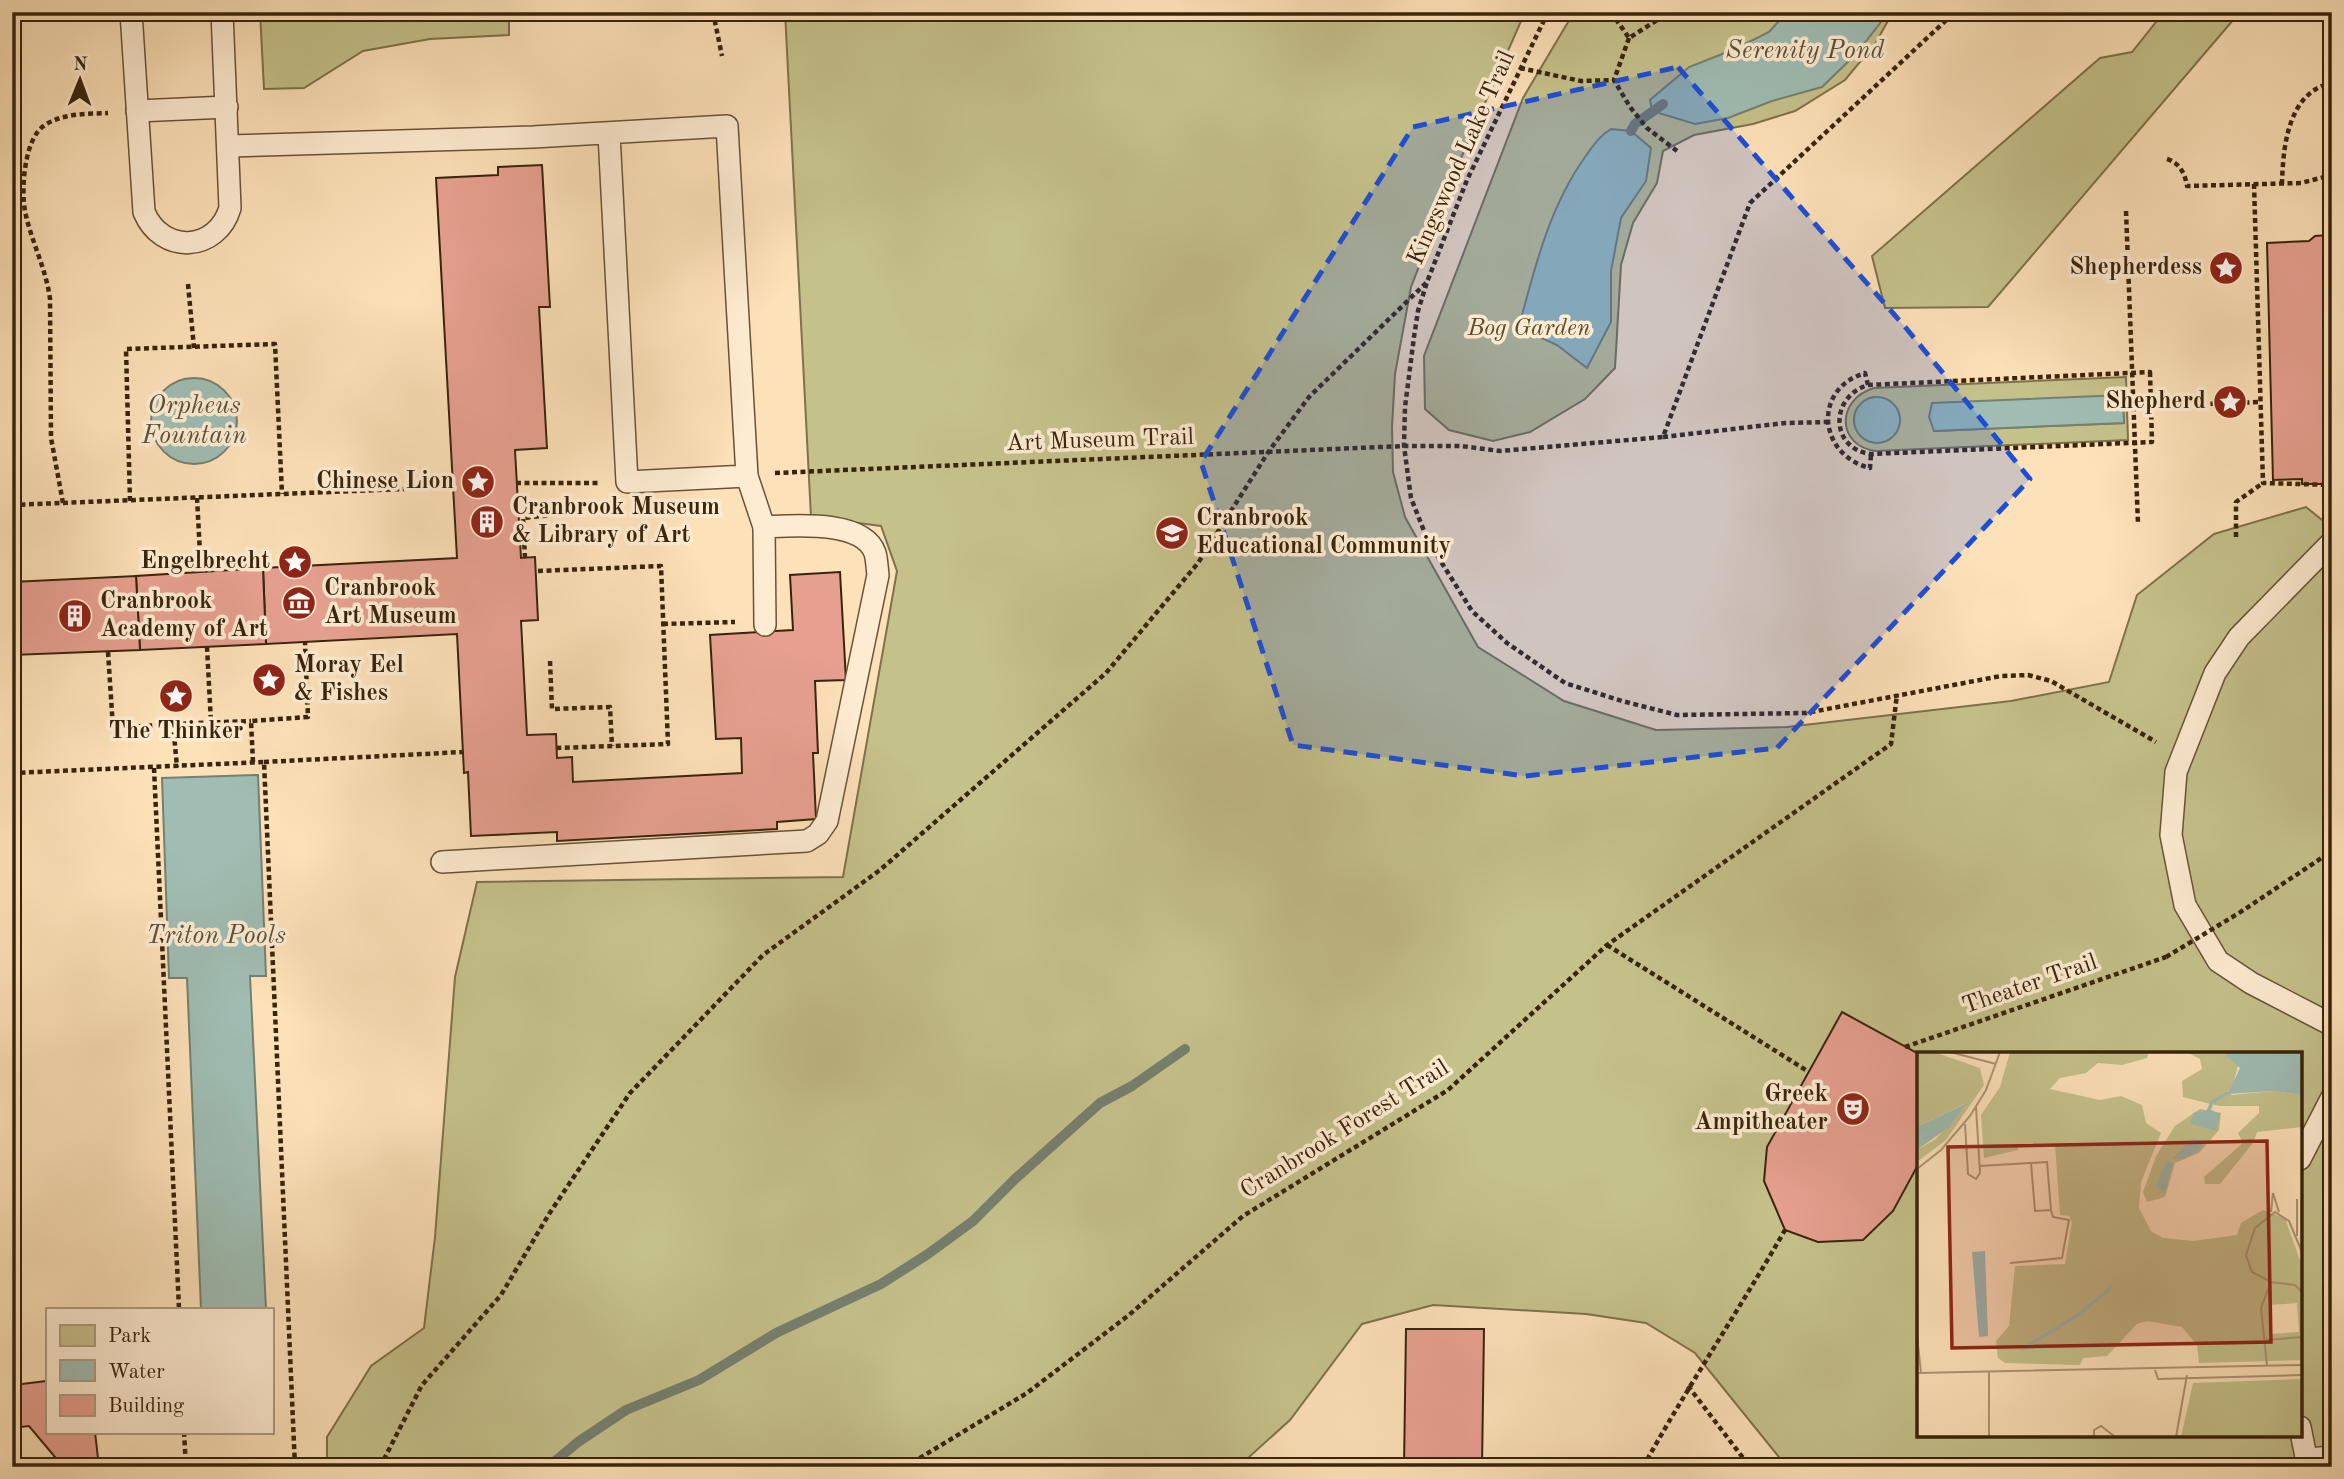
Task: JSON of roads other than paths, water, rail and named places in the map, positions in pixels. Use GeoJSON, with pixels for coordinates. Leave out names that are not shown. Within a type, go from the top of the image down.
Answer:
{"type":"FeatureCollection","features":[{"type":"Feature","properties":{"kind":"lane"},"geometry":{"type":"LineString","coordinates":[[131,12],[144,212],[155,231],[178,243],[198,242],[214,233],[224,222],[231,200],[222,12]]}},
{"type":"Feature","properties":{"kind":"lane"},"geometry":{"type":"LineString","coordinates":[[137,111],[227,107]]}},
{"type":"Feature","properties":{"kind":"lane"},"geometry":{"type":"LineString","coordinates":[[229,146],[609,134],[727,126],[747,476],[764,527],[765,623]]}},
{"type":"Feature","properties":{"kind":"lane"},"geometry":{"type":"LineString","coordinates":[[609,134],[627,482],[747,476]]}},
{"type":"Feature","properties":{"kind":"lane"},"geometry":{"type":"LineString","coordinates":[[442,862],[807,841],[818,834],[827,821],[878,575],[875,551],[863,540],[839,527],[764,527]]}},
{"type":"Feature","properties":{"kind":"lane"},"geometry":{"type":"LineString","coordinates":[[2332,542],[2239,637],[2215,673],[2176,772],[2171,835],[2186,905],[2218,961],[2250,983],[2332,1025]]}},
{"type":"Feature","properties":{"kind":"lane"},"geometry":{"type":"LineString","coordinates":[[2302,1155],[2332,1097]]}},
{"type":"Feature","properties":{"kind":"lane"},"geometry":{"type":"LineString","coordinates":[[2302,1436],[2308,1463],[2332,1457]]}},
{"type":"Feature","properties":{"kind":"water","name":"Serenity Pond"},"geometry":{"type":"Polygon","coordinates":[[[1787,12],[1881,12],[1884,18],[1857,53],[1822,87],[1772,101],[1728,118],[1695,124],[1652,111],[1650,100],[1689,67],[1769,32],[1787,12]]]}},
{"type":"Feature","properties":{"kind":"water"},"geometry":{"type":"Polygon","coordinates":[[[1611,129],[1631,131],[1651,148],[1646,181],[1621,218],[1611,271],[1611,322],[1587,368],[1557,345],[1537,336],[1521,319],[1539,255],[1563,195],[1591,149],[1611,129]]]}},
{"type":"Feature","properties":{"kind":"water","name":"Orpheus Fountain"},"geometry":{"type":"Polygon","coordinates":[[[194,378],[218,385],[230,397],[237,421],[230,445],[218,457],[194,464],[170,457],[158,445],[151,421],[158,397],[170,385],[194,378]]]}},
{"type":"Feature","properties":{"kind":"water"},"geometry":{"type":"Polygon","coordinates":[[[2123,395],[2124,423],[1934,431],[1929,417],[1932,403],[2123,395]]]}},
{"type":"Feature","properties":{"kind":"water"},"geometry":{"type":"Polygon","coordinates":[[[1877,397],[1893,404],[1900,420],[1893,436],[1877,443],[1861,436],[1854,420],[1861,404],[1877,397]]]}},
{"type":"Feature","properties":{"kind":"water","name":"Triton Pools"},"geometry":{"type":"Polygon","coordinates":[[[258,775],[266,976],[250,976],[266,1308],[201,1308],[187,978],[169,978],[162,778],[258,775]]]}},
{"type":"Feature","properties":{"kind":"waterway"},"geometry":{"type":"LineString","coordinates":[[1631,131],[1635,124],[1663,104]]}},
{"type":"Feature","properties":{"kind":"waterway"},"geometry":{"type":"LineString","coordinates":[[548,1467],[578,1442],[626,1410],[699,1380],[776,1333],[881,1284],[928,1254],[973,1221],[1015,1179],[1100,1103],[1132,1086],[1185,1049]]}},
{"type":"Feature","properties":{"kind":"place","name":"Shepherdess"},"geometry":{"type":"Point","coordinates":[2226,268]}},
{"type":"Feature","properties":{"kind":"place","name":"Shepherd"},"geometry":{"type":"Point","coordinates":[2230,402]}},
{"type":"Feature","properties":{"kind":"place","name":"Chinese Lion"},"geometry":{"type":"Point","coordinates":[478,482]}},
{"type":"Feature","properties":{"kind":"place","name":"Cranbrook Museum & Library of Art"},"geometry":{"type":"Point","coordinates":[487,522]}},
{"type":"Feature","properties":{"kind":"place","name":"Cranbrook Educational Community"},"geometry":{"type":"Point","coordinates":[1172,533]}},
{"type":"Feature","properties":{"kind":"place","name":"Engelbrecht"},"geometry":{"type":"Point","coordinates":[295,562]}},
{"type":"Feature","properties":{"kind":"place","name":"Cranbrook Art Museum"},"geometry":{"type":"Point","coordinates":[299,603]}},
{"type":"Feature","properties":{"kind":"place","name":"Cranbrook Academy of Art"},"geometry":{"type":"Point","coordinates":[75,616]}},
{"type":"Feature","properties":{"kind":"place","name":"Moray Eel & Fishes"},"geometry":{"type":"Point","coordinates":[269,680]}},
{"type":"Feature","properties":{"kind":"place","name":"The Thinker"},"geometry":{"type":"Point","coordinates":[176,696]}},
{"type":"Feature","properties":{"kind":"place","name":"Greek Ampitheater"},"geometry":{"type":"Point","coordinates":[1853,1109]}},
{"type":"Feature","properties":{"kind":"park label","name":"Bog Garden"},"geometry":{"type":"Point","coordinates":[1529,329]}}]}
